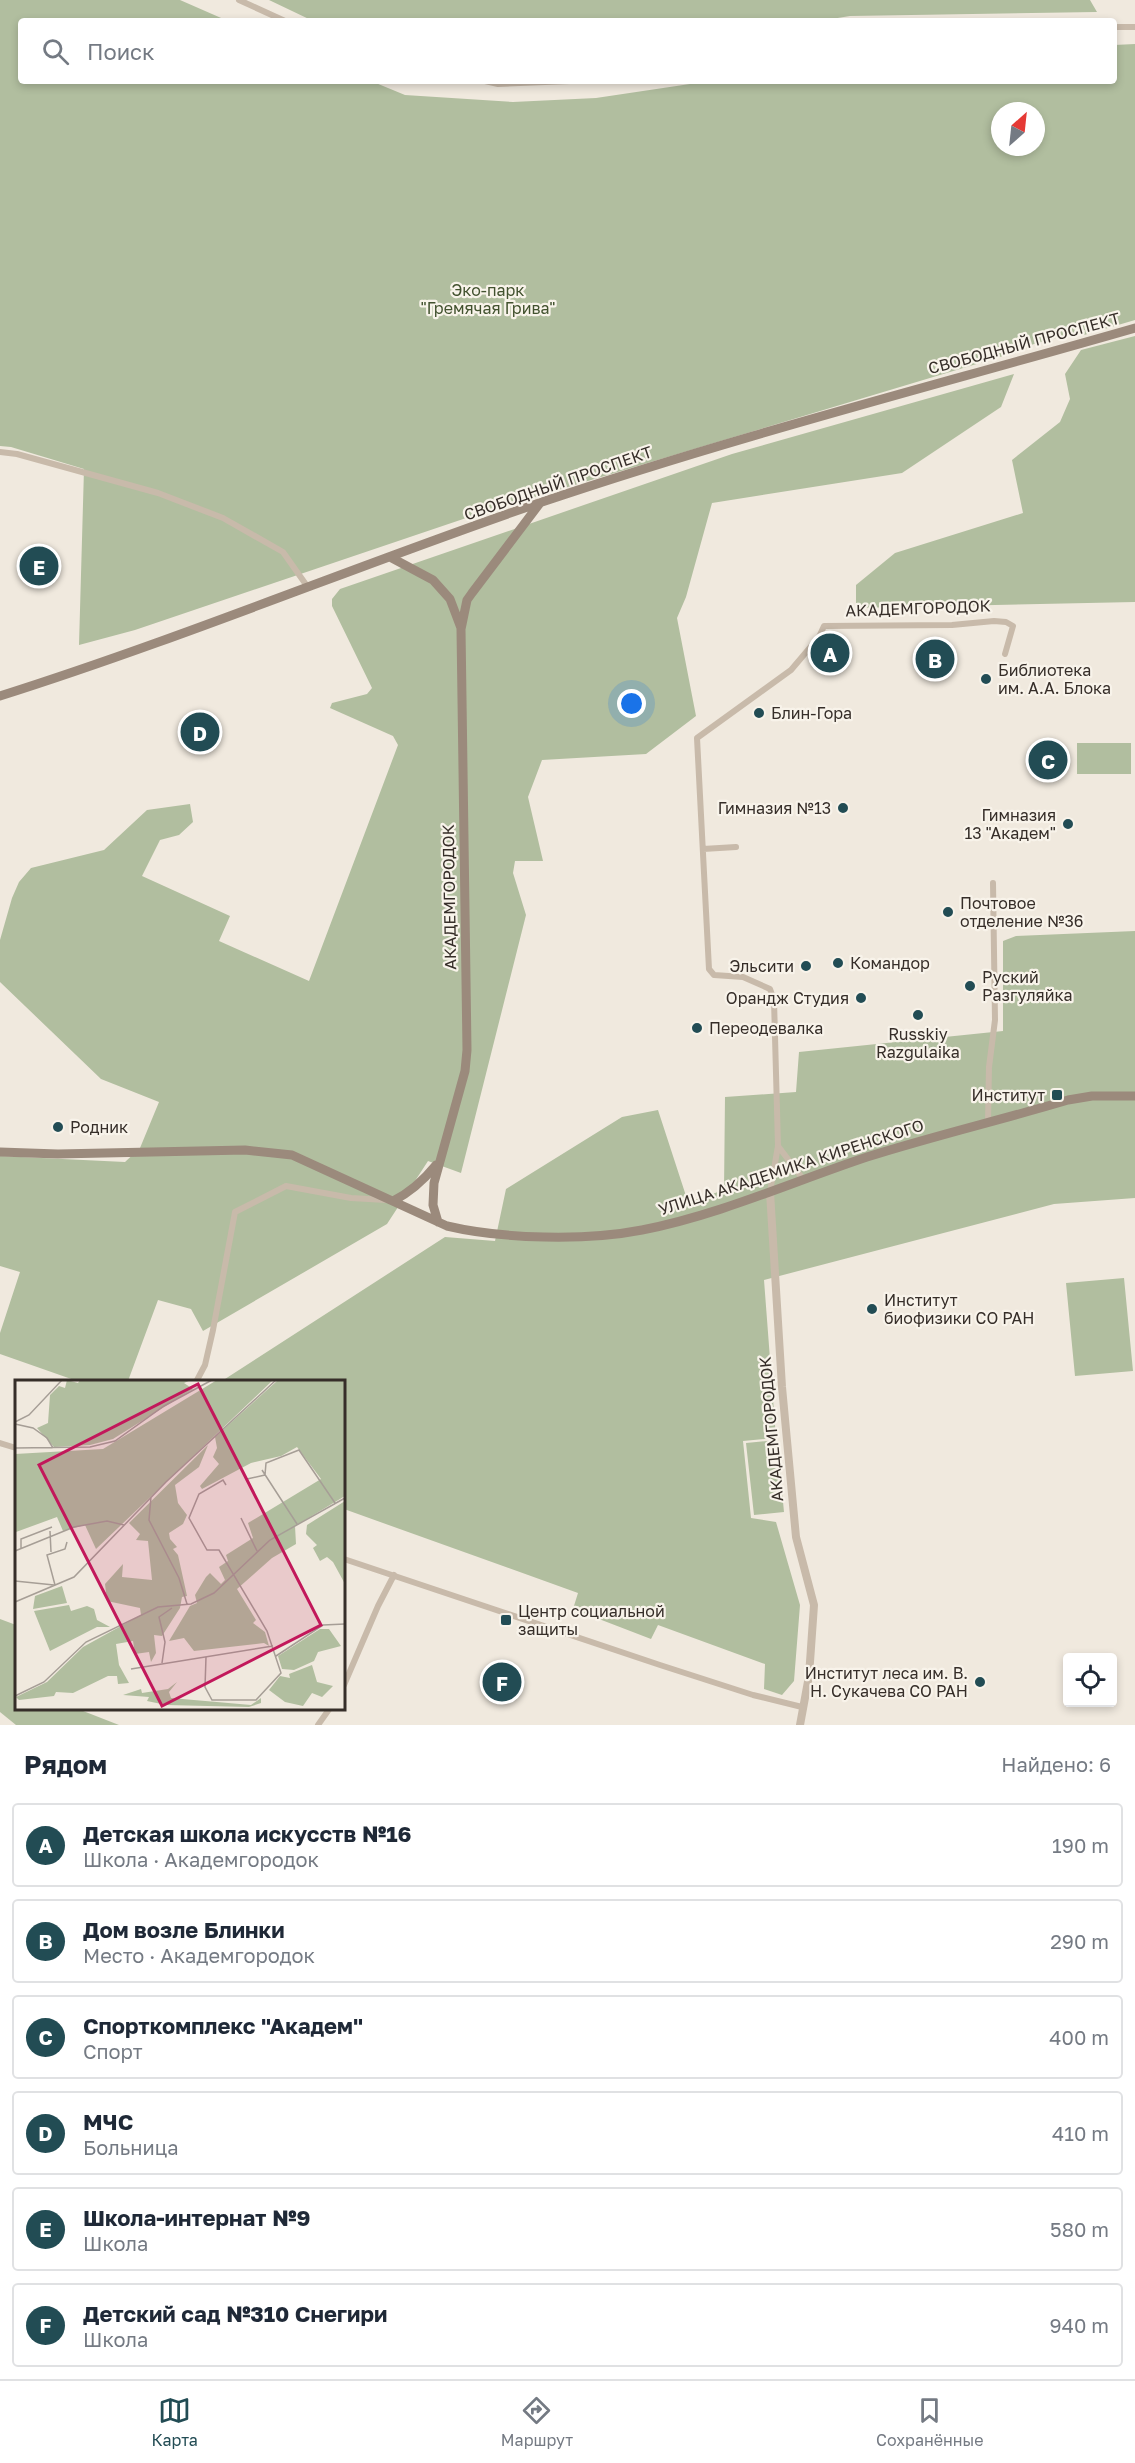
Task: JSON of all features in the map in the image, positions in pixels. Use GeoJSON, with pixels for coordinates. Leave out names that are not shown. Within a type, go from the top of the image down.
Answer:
{"type":"FeatureCollection","features":[{"type":"Feature","properties":{"kind":"main road","name":"СВОБОДНЫЙ ПРОСПЕКТ"},"geometry":{"type":"LineString","coordinates":[[0,696],[540,503],[670,460],[857,404],[1135,328]]}},
{"type":"Feature","properties":{"kind":"main road"},"geometry":{"type":"LineString","coordinates":[[461,629],[467,600],[472,592],[540,503]]}},
{"type":"Feature","properties":{"kind":"main road"},"geometry":{"type":"LineString","coordinates":[[390,557],[433,580],[450,599],[461,629]]}},
{"type":"Feature","properties":{"kind":"main road","name":"АКАДЕМГОРОДОК"},"geometry":{"type":"LineString","coordinates":[[438,1222],[433,1192],[439,1160],[465,1071],[467,1050],[461,629]]}},
{"type":"Feature","properties":{"kind":"main road","name":"УЛИЦА АКАДЕМИКА КИРЕНСКОГО"},"geometry":{"type":"LineString","coordinates":[[0,1152],[58,1154],[265,1151],[292,1155],[438,1222],[461,1230],[534,1236],[620,1233],[660,1225],[770,1192],[868,1157],[988,1122],[1092,1096],[1135,1096]]}},
{"type":"Feature","properties":{"kind":"main road"},"geometry":{"type":"LineString","coordinates":[[393,1201],[410,1193],[424,1180],[439,1160]]}},
{"type":"Feature","properties":{"kind":"street"},"geometry":{"type":"LineString","coordinates":[[238,0],[278,18]]}},
{"type":"Feature","properties":{"kind":"street"},"geometry":{"type":"LineString","coordinates":[[1117,27],[1135,27]]}},
{"type":"Feature","properties":{"kind":"street"},"geometry":{"type":"LineString","coordinates":[[0,452],[17,454],[159,493],[223,518],[283,552],[307,586]]}},
{"type":"Feature","properties":{"kind":"street","name":"АКАДЕМГОРОДОК"},"geometry":{"type":"LineString","coordinates":[[800,1725],[809,1676],[814,1605],[796,1537],[782,1387],[770,1192],[778,1146],[774,1000],[770,989],[743,977],[714,975],[709,969],[697,738],[790,670],[819,637],[824,626],[952,625],[1001,621],[1013,626],[1005,654]]}},
{"type":"Feature","properties":{"kind":"street"},"geometry":{"type":"LineString","coordinates":[[703,849],[735,847]]}},
{"type":"Feature","properties":{"kind":"street"},"geometry":{"type":"LineString","coordinates":[[988,1122],[989,1067],[995,1020],[993,883]]}},
{"type":"Feature","properties":{"kind":"street"},"geometry":{"type":"LineString","coordinates":[[778,1146],[803,1179]]}},
{"type":"Feature","properties":{"kind":"street"},"geometry":{"type":"LineString","coordinates":[[197,1380],[203,1369],[210,1342],[236,1212],[286,1186],[351,1198],[393,1201]]}},
{"type":"Feature","properties":{"kind":"street"},"geometry":{"type":"LineString","coordinates":[[0,1443],[15,1448]]}},
{"type":"Feature","properties":{"kind":"street"},"geometry":{"type":"LineString","coordinates":[[345,1558],[681,1672],[773,1701],[802,1707]]}},
{"type":"Feature","properties":{"kind":"street"},"geometry":{"type":"LineString","coordinates":[[345,1683],[394,1575]]}},
{"type":"Feature","properties":{"kind":"street"},"geometry":{"type":"LineString","coordinates":[[318,1725],[329,1710]]}},
{"type":"Feature","properties":{"kind":"green space","name":"Эко-парк \"Гремячая Грива\""},"geometry":{"type":"Polygon","coordinates":[[[0,0],[180,0],[221,18],[18,18],[18,84],[378,84],[405,95],[513,102],[596,98],[690,84],[1117,84],[1117,45],[1135,44],[1135,320],[1084,335],[1085,330],[1027,346],[1026,349],[478,514],[135,630],[79,645],[84,469],[11,447],[0,446],[0,0]]]}},
{"type":"Feature","properties":{"kind":"green space"},"geometry":{"type":"Polygon","coordinates":[[[269,0],[1090,0],[1097,12],[838,18],[307,18],[269,0]]]}},
{"type":"Feature","properties":{"kind":"green space"},"geometry":{"type":"Polygon","coordinates":[[[1135,336],[1135,602],[856,608],[856,585],[895,553],[1023,513],[1012,460],[1060,422],[1070,399],[1065,374],[1081,350],[1135,336]]]}},
{"type":"Feature","properties":{"kind":"green space"},"geometry":{"type":"Polygon","coordinates":[[[1014,374],[1001,407],[902,473],[712,503],[686,597],[677,618],[696,716],[646,754],[542,760],[528,797],[543,861],[515,861],[513,873],[526,915],[461,1173],[428,1161],[387,1224],[203,1331],[191,1309],[158,1300],[128,1380],[74,1380],[0,1354],[0,1333],[20,1272],[0,1266],[0,1156],[125,1162],[140,1148],[159,1102],[101,1079],[0,982],[0,940],[19,882],[31,868],[104,850],[147,810],[190,804],[193,822],[179,835],[160,840],[142,876],[230,916],[219,941],[309,981],[398,745],[393,736],[330,708],[332,703],[367,694],[372,688],[332,606],[332,599],[340,589],[732,454],[1014,374]]]}},
{"type":"Feature","properties":{"kind":"green space"},"geometry":{"type":"Polygon","coordinates":[[[1077,743],[1131,743],[1131,774],[1077,774],[1077,743]]]}},
{"type":"Feature","properties":{"kind":"green space"},"geometry":{"type":"Polygon","coordinates":[[[1135,931],[1135,1198],[1054,1204],[764,1280],[776,1438],[743,1441],[751,1518],[776,1522],[800,1605],[794,1681],[782,1695],[764,1689],[765,1664],[658,1625],[651,1639],[573,1609],[578,1593],[345,1509],[345,1380],[225,1379],[445,1237],[495,1241],[506,1189],[622,1117],[658,1110],[688,1202],[724,1190],[725,1097],[796,1092],[799,1052],[1003,1031],[1003,941],[1016,936],[1135,931]]]}},
{"type":"Feature","properties":{"kind":"green space"},"geometry":{"type":"Polygon","coordinates":[[[1124,1278],[1133,1371],[1075,1376],[1066,1283],[1124,1278]]]}},
{"type":"Feature","properties":{"kind":"green space"},"geometry":{"type":"Polygon","coordinates":[[[777,1440],[784,1512],[754,1515],[746,1443],[777,1440]]]}},
{"type":"Feature","properties":{"kind":"green space"},"geometry":{"type":"Polygon","coordinates":[[[0,1619],[15,1625],[15,1710],[81,1710],[119,1725],[16,1725],[0,1712],[0,1619]]]}},
{"type":"Feature","properties":{"kind":"place","name":"Школа-интернат №9"},"geometry":{"type":"Point","coordinates":[39,566]}},
{"type":"Feature","properties":{"kind":"place","name":"Детская школа искусств №16"},"geometry":{"type":"Point","coordinates":[830,653]}},
{"type":"Feature","properties":{"kind":"place","name":"Дом возле Блинки"},"geometry":{"type":"Point","coordinates":[935,659]}},
{"type":"Feature","properties":{"kind":"place","name":"Библиотека им. А.А. Блока"},"geometry":{"type":"Point","coordinates":[986,679]}},
{"type":"Feature","properties":{"kind":"place","name":"Блин-Гора"},"geometry":{"type":"Point","coordinates":[759,713]}},
{"type":"Feature","properties":{"kind":"place","name":"МЧС"},"geometry":{"type":"Point","coordinates":[200,732]}},
{"type":"Feature","properties":{"kind":"place","name":"Спорткомплекс \"Академ\""},"geometry":{"type":"Point","coordinates":[1048,760]}},
{"type":"Feature","properties":{"kind":"place","name":"Гимназия №13"},"geometry":{"type":"Point","coordinates":[843,808]}},
{"type":"Feature","properties":{"kind":"place","name":"Гимназия 13 \"Академ\""},"geometry":{"type":"Point","coordinates":[1068,824]}},
{"type":"Feature","properties":{"kind":"place","name":"Почтовое отделение №36"},"geometry":{"type":"Point","coordinates":[948,912]}},
{"type":"Feature","properties":{"kind":"place","name":"Командор"},"geometry":{"type":"Point","coordinates":[838,963]}},
{"type":"Feature","properties":{"kind":"place","name":"Эльсити"},"geometry":{"type":"Point","coordinates":[806,966]}},
{"type":"Feature","properties":{"kind":"place","name":"Руский Разгуляйка"},"geometry":{"type":"Point","coordinates":[970,986]}},
{"type":"Feature","properties":{"kind":"place","name":"Орандж Студия"},"geometry":{"type":"Point","coordinates":[861,998]}},
{"type":"Feature","properties":{"kind":"place","name":"Russkiy Razgulaika"},"geometry":{"type":"Point","coordinates":[918,1015]}},
{"type":"Feature","properties":{"kind":"place","name":"Переодевалка"},"geometry":{"type":"Point","coordinates":[697,1028]}},
{"type":"Feature","properties":{"kind":"place","name":"Институт"},"geometry":{"type":"Point","coordinates":[1057,1095]}},
{"type":"Feature","properties":{"kind":"place","name":"Родник"},"geometry":{"type":"Point","coordinates":[58,1127]}},
{"type":"Feature","properties":{"kind":"place","name":"Институт биофизики СО РАН"},"geometry":{"type":"Point","coordinates":[872,1309]}},
{"type":"Feature","properties":{"kind":"place","name":"Центр социальной защиты"},"geometry":{"type":"Point","coordinates":[506,1620]}},
{"type":"Feature","properties":{"kind":"place","name":"Детский сад №310 Снегири"},"geometry":{"type":"Point","coordinates":[502,1682]}},
{"type":"Feature","properties":{"kind":"place","name":"Институт леса им. В. Н. Сукачева СО РАН"},"geometry":{"type":"Point","coordinates":[980,1682]}}]}
